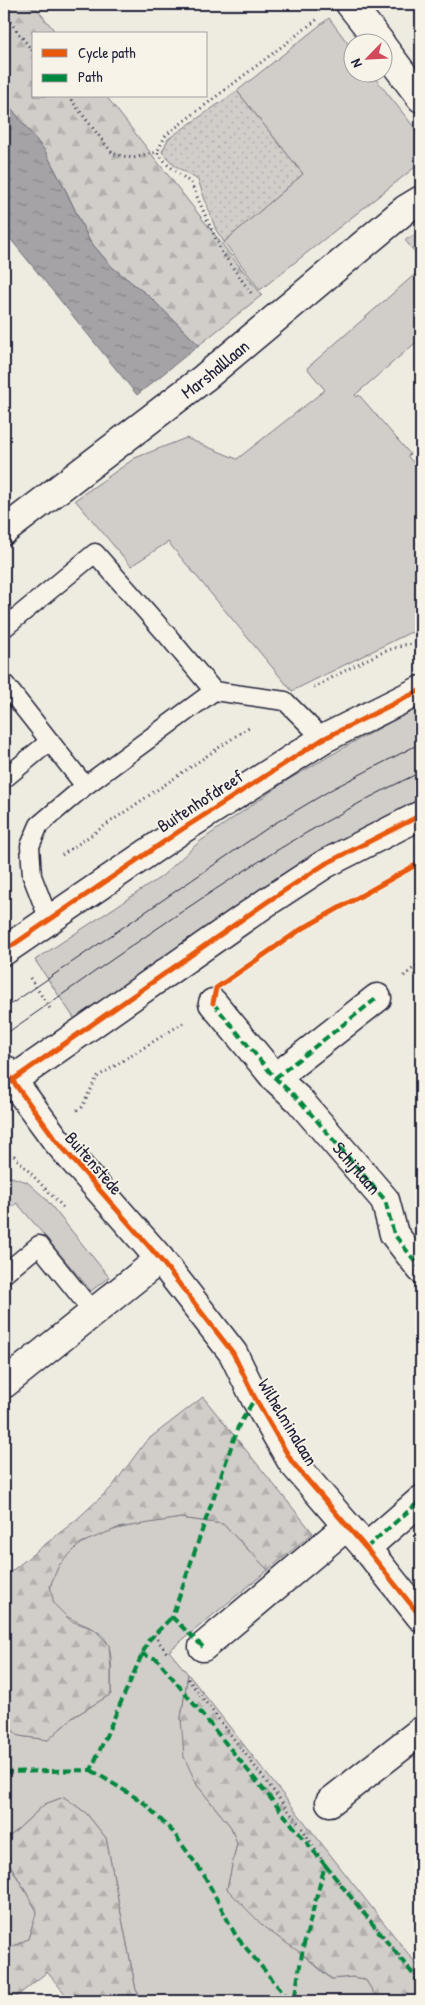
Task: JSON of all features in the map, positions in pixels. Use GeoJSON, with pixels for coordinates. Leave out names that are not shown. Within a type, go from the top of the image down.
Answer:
{"type":"FeatureCollection","features":[{"type":"Feature","properties":{"kind":"street"},"geometry":{"type":"LineString","coordinates":[[350,4],[372,32]]}},
{"type":"Feature","properties":{"kind":"street"},"geometry":{"type":"LineString","coordinates":[[392,59],[421,98]]}},
{"type":"Feature","properties":{"kind":"street","name":"Marshalllaan"},"geometry":{"type":"LineString","coordinates":[[4,531],[204,378],[406,209],[421,200]]}},
{"type":"Feature","properties":{"kind":"street","name":"Buitenhofdreef"},"geometry":{"type":"LineString","coordinates":[[4,951],[181,830],[323,739],[421,690]]}},
{"type":"Feature","properties":{"kind":"street"},"geometry":{"type":"LineString","coordinates":[[7,1079],[325,864],[421,815]]}},
{"type":"Feature","properties":{"kind":"street"},"geometry":{"type":"LineString","coordinates":[[275,1078],[377,998]]}},
{"type":"Feature","properties":{"kind":"street","name":"Schijflaan"},"geometry":{"type":"LineString","coordinates":[[213,1003],[275,1078],[299,1100],[385,1200],[394,1234],[421,1269]]}},
{"type":"Feature","properties":{"kind":"street","name":"Buitenstede"},"geometry":{"type":"LineString","coordinates":[[7,1079],[160,1259]]}},
{"type":"Feature","properties":{"kind":"street"},"geometry":{"type":"LineString","coordinates":[[4,1384],[160,1259]]}},
{"type":"Feature","properties":{"kind":"street","name":"Wilhelminalaan"},"geometry":{"type":"LineString","coordinates":[[160,1259],[234,1353],[255,1398],[292,1462],[366,1548],[421,1617]]}},
{"type":"Feature","properties":{"kind":"street"},"geometry":{"type":"LineString","coordinates":[[366,1548],[421,1500]]}},
{"type":"Feature","properties":{"kind":"street"},"geometry":{"type":"LineString","coordinates":[[203,1647],[347,1526]]}},
{"type":"Feature","properties":{"kind":"street"},"geometry":{"type":"LineString","coordinates":[[330,1802],[421,1731]]}},
{"type":"Feature","properties":{"kind":"lane"},"geometry":{"type":"LineString","coordinates":[[4,628],[95,553],[167,634],[214,691],[286,701],[323,739]]}},
{"type":"Feature","properties":{"kind":"lane"},"geometry":{"type":"LineString","coordinates":[[4,683],[85,786]]}},
{"type":"Feature","properties":{"kind":"lane"},"geometry":{"type":"LineString","coordinates":[[49,920],[32,876],[30,846],[39,826],[85,786],[214,691]]}},
{"type":"Feature","properties":{"kind":"lane"},"geometry":{"type":"LineString","coordinates":[[4,779],[50,741]]}},
{"type":"Feature","properties":{"kind":"lane"},"geometry":{"type":"LineString","coordinates":[[4,1274],[39,1246],[93,1312]]}},
{"type":"Feature","properties":{"kind":"path"},"geometry":{"type":"LineString","coordinates":[[4,14],[32,49]]}},
{"type":"Feature","properties":{"kind":"path"},"geometry":{"type":"LineString","coordinates":[[70,98],[114,154],[133,158],[157,152],[166,135],[322,16]]}},
{"type":"Feature","properties":{"kind":"path"},"geometry":{"type":"LineString","coordinates":[[157,152],[168,165],[191,183],[221,251],[253,296],[274,320]]}},
{"type":"Feature","properties":{"kind":"path"},"geometry":{"type":"LineString","coordinates":[[32,876],[286,701],[384,652],[421,642]]}},
{"type":"Feature","properties":{"kind":"path"},"geometry":{"type":"LineString","coordinates":[[14,1156],[82,1107],[97,1076],[213,1003]]}},
{"type":"Feature","properties":{"kind":"path"},"geometry":{"type":"LineString","coordinates":[[154,1635],[171,1658]]}},
{"type":"Feature","properties":{"kind":"path"},"geometry":{"type":"LineString","coordinates":[[183,1673],[306,1833],[325,1865],[421,1982]]}},
{"type":"Feature","properties":{"kind":"green space"},"geometry":{"type":"Polygon","coordinates":[[[4,4],[33,4],[55,32],[32,32],[32,98],[108,98],[262,295],[199,345],[150,297],[112,267],[89,240],[45,151],[4,99],[4,4]]]}},
{"type":"Feature","properties":{"kind":"green space"},"geometry":{"type":"Polygon","coordinates":[[[329,18],[342,36],[342,82],[378,82],[414,127],[421,141],[419,164],[260,290],[224,242],[303,174],[237,91],[329,18]]]}},
{"type":"Feature","properties":{"kind":"green space"},"geometry":{"type":"Polygon","coordinates":[[[237,91],[303,174],[224,242],[216,230],[198,180],[174,165],[162,152],[168,139],[237,91]]]}},
{"type":"Feature","properties":{"kind":"green space"},"geometry":{"type":"Polygon","coordinates":[[[421,233],[421,260],[405,240],[421,233]]]}},
{"type":"Feature","properties":{"kind":"green space"},"geometry":{"type":"Polygon","coordinates":[[[421,269],[421,338],[355,395],[357,397],[359,395],[410,454],[409,458],[421,470],[421,631],[409,633],[292,691],[168,542],[131,566],[75,500],[135,458],[186,438],[237,459],[325,390],[307,368],[421,269]]]}},
{"type":"Feature","properties":{"kind":"green space"},"geometry":{"type":"Polygon","coordinates":[[[421,707],[421,802],[76,1021],[35,960],[161,877],[199,842],[286,781],[352,743],[421,707]]]}},
{"type":"Feature","properties":{"kind":"green space"},"geometry":{"type":"Polygon","coordinates":[[[4,1177],[27,1182],[45,1198],[109,1277],[91,1291],[17,1203],[4,1213],[4,1177]]]}},
{"type":"Feature","properties":{"kind":"green space"},"geometry":{"type":"Polygon","coordinates":[[[203,1397],[313,1533],[268,1570],[223,1524],[181,1518],[118,1528],[81,1543],[59,1565],[50,1586],[54,1604],[71,1621],[94,1629],[109,1645],[111,1694],[72,1718],[48,1740],[19,1736],[4,1722],[4,1577],[76,1520],[112,1487],[146,1441],[203,1397]]]}},
{"type":"Feature","properties":{"kind":"green space"},"geometry":{"type":"Polygon","coordinates":[[[181,1518],[223,1524],[268,1570],[169,1651],[188,1674],[181,1718],[197,1785],[231,1827],[237,1843],[227,1889],[331,1979],[352,1977],[365,1979],[379,2001],[143,2001],[136,1990],[106,1838],[86,1813],[64,1797],[45,1804],[4,1842],[4,1722],[19,1736],[48,1740],[72,1718],[111,1694],[111,1661],[108,1644],[97,1631],[59,1611],[52,1600],[51,1593],[54,1575],[63,1559],[76,1547],[91,1538],[145,1523],[181,1518]]]}},
{"type":"Feature","properties":{"kind":"green space"},"geometry":{"type":"Polygon","coordinates":[[[188,1674],[421,1970],[421,2001],[379,2001],[365,1979],[352,1977],[332,1979],[305,1956],[265,1928],[227,1889],[237,1843],[231,1827],[197,1785],[184,1757],[181,1718],[188,1674]]]}},
{"type":"Feature","properties":{"kind":"green space"},"geometry":{"type":"Polygon","coordinates":[[[64,1797],[86,1813],[106,1838],[136,1990],[143,2001],[71,2001],[47,1972],[11,2001],[4,2001],[4,1951],[28,1939],[37,1911],[4,1854],[4,1842],[45,1804],[64,1797]]]}},
{"type":"Feature","properties":{"kind":"green space"},"geometry":{"type":"Polygon","coordinates":[[[4,1855],[37,1911],[28,1939],[4,1951],[4,1855]]]}},
{"type":"Feature","properties":{"kind":"water"},"geometry":{"type":"Polygon","coordinates":[[[4,99],[45,151],[89,240],[112,267],[150,297],[199,345],[137,395],[4,231],[4,99]]]}},
{"type":"Feature","properties":{"kind":"tram line"},"geometry":{"type":"LineString","coordinates":[[4,1009],[272,825],[334,788],[421,743]]}},
{"type":"Feature","properties":{"kind":"tram line"},"geometry":{"type":"LineString","coordinates":[[4,1035],[215,889],[302,835],[421,772]]}},
{"type":"Feature","properties":{"kind":"marked path"},"geometry":{"type":"LineString","coordinates":[[275,1078],[377,998]]}},
{"type":"Feature","properties":{"kind":"marked path"},"geometry":{"type":"LineString","coordinates":[[213,1003],[275,1078],[299,1100],[385,1200],[394,1234],[421,1269]]}},
{"type":"Feature","properties":{"kind":"marked path"},"geometry":{"type":"LineString","coordinates":[[203,1647],[172,1617],[238,1427],[255,1398]]}},
{"type":"Feature","properties":{"kind":"marked path"},"geometry":{"type":"LineString","coordinates":[[366,1548],[421,1500]]}},
{"type":"Feature","properties":{"kind":"marked path"},"geometry":{"type":"LineString","coordinates":[[4,1772],[91,1770],[148,1641],[172,1617]]}},
{"type":"Feature","properties":{"kind":"marked path"},"geometry":{"type":"LineString","coordinates":[[141,1654],[157,1659],[325,1865],[303,1948],[294,2001]]}},
{"type":"Feature","properties":{"kind":"marked path"},"geometry":{"type":"LineString","coordinates":[[91,1770],[143,1802],[173,1832],[204,1875],[236,1936],[290,2001]]}},
{"type":"Feature","properties":{"kind":"marked path"},"geometry":{"type":"LineString","coordinates":[[325,1865],[421,1984]]}},
{"type":"Feature","properties":{"kind":"cycle path"},"geometry":{"type":"LineString","coordinates":[[4,951],[181,830],[323,739],[421,690]]}},
{"type":"Feature","properties":{"kind":"cycle path"},"geometry":{"type":"LineString","coordinates":[[4,1086],[267,902],[325,864],[421,815]]}},
{"type":"Feature","properties":{"kind":"cycle path"},"geometry":{"type":"LineString","coordinates":[[213,1003],[216,988],[300,930],[421,862]]}},
{"type":"Feature","properties":{"kind":"cycle path"},"geometry":{"type":"LineString","coordinates":[[4,1069],[56,1140],[160,1259],[233,1353],[255,1398],[292,1462],[366,1548],[421,1617]]}}]}
